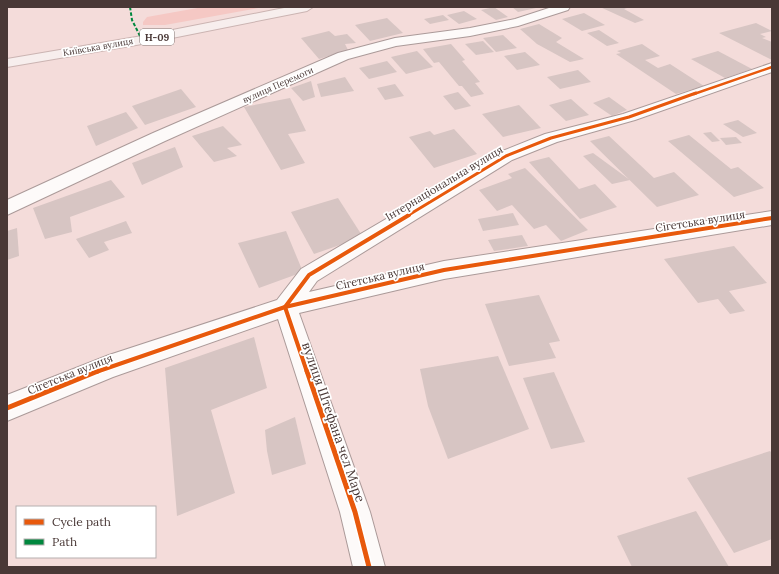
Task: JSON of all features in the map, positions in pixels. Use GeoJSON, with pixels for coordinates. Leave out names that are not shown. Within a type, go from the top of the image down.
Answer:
{"type":"FeatureCollection","features":[{"type":"Feature","properties":{"kind":"main road","name":"Київська вулиця"},"geometry":{"type":"LineString","coordinates":[[7,63],[142,40],[307,7]]}},
{"type":"Feature","properties":{"kind":"street","name":"вулиця Перемоги"},"geometry":{"type":"LineString","coordinates":[[7,208],[159,137],[343,56],[394,42],[470,32],[518,22],[564,7]]}},
{"type":"Feature","properties":{"kind":"street","name":"Інтернаціональна вулиця"},"geometry":{"type":"LineString","coordinates":[[284,307],[309,275],[506,156],[551,138],[629,117],[772,67]]}},
{"type":"Feature","properties":{"kind":"street","name":"Сігетська вулиця"},"geometry":{"type":"LineString","coordinates":[[7,408],[109,367],[284,307],[444,270],[772,218]]}},
{"type":"Feature","properties":{"kind":"street","name":"вулиця Штефана чел Маре"},"geometry":{"type":"LineString","coordinates":[[284,307],[355,512],[369,567]]}},
{"type":"Feature","properties":{"kind":"shaded area"},"geometry":{"type":"Polygon","coordinates":[[[203,7],[264,7],[165,25],[143,25],[143,22],[147,17],[203,7]]]}},
{"type":"Feature","properties":{"kind":"building"},"geometry":{"type":"Polygon","coordinates":[[[494,7],[508,17],[496,20],[481,10],[494,7]]]}},
{"type":"Feature","properties":{"kind":"building"},"geometry":{"type":"Polygon","coordinates":[[[512,7],[536,7],[536,8],[518,12],[512,7]]]}},
{"type":"Feature","properties":{"kind":"building"},"geometry":{"type":"Polygon","coordinates":[[[600,7],[630,7],[624,9],[644,20],[635,23],[600,7]]]}},
{"type":"Feature","properties":{"kind":"building"},"geometry":{"type":"Polygon","coordinates":[[[464,11],[477,19],[459,24],[447,15],[464,11]]]}},
{"type":"Feature","properties":{"kind":"building"},"geometry":{"type":"Polygon","coordinates":[[[584,13],[605,25],[582,31],[562,19],[584,13]]]}},
{"type":"Feature","properties":{"kind":"building"},"geometry":{"type":"Polygon","coordinates":[[[443,15],[449,20],[430,24],[424,19],[443,15]]]}},
{"type":"Feature","properties":{"kind":"building"},"geometry":{"type":"Polygon","coordinates":[[[387,18],[403,33],[370,41],[355,25],[387,18]]]}},
{"type":"Feature","properties":{"kind":"building"},"geometry":{"type":"Polygon","coordinates":[[[756,23],[772,31],[760,34],[766,37],[762,38],[772,42],[772,60],[719,33],[756,23]]]}},
{"type":"Feature","properties":{"kind":"building"},"geometry":{"type":"Polygon","coordinates":[[[539,24],[562,38],[556,42],[584,59],[570,62],[537,44],[520,29],[539,24]]]}},
{"type":"Feature","properties":{"kind":"building"},"geometry":{"type":"Polygon","coordinates":[[[599,30],[619,43],[607,46],[587,33],[599,30]]]}},
{"type":"Feature","properties":{"kind":"building"},"geometry":{"type":"Polygon","coordinates":[[[329,31],[335,36],[347,34],[356,43],[345,44],[348,50],[319,59],[301,38],[329,31]]]}},
{"type":"Feature","properties":{"kind":"building"},"geometry":{"type":"Polygon","coordinates":[[[503,35],[517,48],[496,52],[483,38],[503,35]]]}},
{"type":"Feature","properties":{"kind":"building"},"geometry":{"type":"Polygon","coordinates":[[[483,41],[494,52],[476,55],[465,44],[483,41]]]}},
{"type":"Feature","properties":{"kind":"building"},"geometry":{"type":"Polygon","coordinates":[[[451,44],[465,60],[462,61],[480,82],[475,83],[484,94],[471,97],[462,86],[459,86],[439,62],[434,63],[423,49],[451,44]]]}},
{"type":"Feature","properties":{"kind":"building"},"geometry":{"type":"Polygon","coordinates":[[[642,44],[660,56],[645,60],[658,68],[670,64],[704,86],[676,94],[616,54],[621,53],[617,51],[642,44]]]}},
{"type":"Feature","properties":{"kind":"building"},"geometry":{"type":"Polygon","coordinates":[[[417,51],[433,67],[406,74],[391,57],[417,51]]]}},
{"type":"Feature","properties":{"kind":"building"},"geometry":{"type":"Polygon","coordinates":[[[718,51],[752,69],[725,78],[691,59],[718,51]]]}},
{"type":"Feature","properties":{"kind":"building"},"geometry":{"type":"Polygon","coordinates":[[[525,52],[540,65],[517,70],[504,56],[525,52]]]}},
{"type":"Feature","properties":{"kind":"building"},"geometry":{"type":"Polygon","coordinates":[[[387,61],[397,72],[369,79],[359,68],[387,61]]]}},
{"type":"Feature","properties":{"kind":"building"},"geometry":{"type":"Polygon","coordinates":[[[578,70],[591,82],[560,89],[547,77],[578,70]]]}},
{"type":"Feature","properties":{"kind":"building"},"geometry":{"type":"Polygon","coordinates":[[[345,77],[354,91],[321,97],[317,84],[345,77]]]}},
{"type":"Feature","properties":{"kind":"building"},"geometry":{"type":"Polygon","coordinates":[[[311,81],[315,97],[303,101],[291,88],[311,81]]]}},
{"type":"Feature","properties":{"kind":"building"},"geometry":{"type":"Polygon","coordinates":[[[395,84],[404,96],[385,100],[377,88],[395,84]]]}},
{"type":"Feature","properties":{"kind":"building"},"geometry":{"type":"Polygon","coordinates":[[[181,89],[196,107],[145,125],[132,106],[181,89]]]}},
{"type":"Feature","properties":{"kind":"building"},"geometry":{"type":"Polygon","coordinates":[[[458,92],[471,106],[455,110],[443,96],[458,92]]]}},
{"type":"Feature","properties":{"kind":"building"},"geometry":{"type":"Polygon","coordinates":[[[609,97],[627,110],[612,116],[593,103],[609,97]]]}},
{"type":"Feature","properties":{"kind":"building"},"geometry":{"type":"Polygon","coordinates":[[[290,98],[306,131],[288,134],[305,163],[281,170],[244,107],[290,98]]]}},
{"type":"Feature","properties":{"kind":"building"},"geometry":{"type":"Polygon","coordinates":[[[571,99],[589,115],[566,121],[549,105],[571,99]]]}},
{"type":"Feature","properties":{"kind":"building"},"geometry":{"type":"Polygon","coordinates":[[[519,105],[541,128],[503,137],[482,114],[519,105]]]}},
{"type":"Feature","properties":{"kind":"building"},"geometry":{"type":"Polygon","coordinates":[[[126,112],[138,128],[96,146],[87,126],[126,112]]]}},
{"type":"Feature","properties":{"kind":"building"},"geometry":{"type":"Polygon","coordinates":[[[738,120],[757,133],[743,137],[723,124],[738,120]]]}},
{"type":"Feature","properties":{"kind":"building"},"geometry":{"type":"Polygon","coordinates":[[[223,126],[242,145],[227,148],[237,156],[214,162],[192,136],[223,126]]]}},
{"type":"Feature","properties":{"kind":"building"},"geometry":{"type":"Polygon","coordinates":[[[454,129],[477,154],[434,168],[409,137],[430,131],[434,135],[454,129]]]}},
{"type":"Feature","properties":{"kind":"building"},"geometry":{"type":"Polygon","coordinates":[[[711,132],[720,141],[712,142],[703,133],[711,132]]]}},
{"type":"Feature","properties":{"kind":"building"},"geometry":{"type":"Polygon","coordinates":[[[689,135],[731,169],[738,167],[764,188],[734,197],[668,141],[689,135]]]}},
{"type":"Feature","properties":{"kind":"building"},"geometry":{"type":"Polygon","coordinates":[[[609,136],[654,178],[674,172],[699,195],[657,207],[590,141],[609,136]]]}},
{"type":"Feature","properties":{"kind":"building"},"geometry":{"type":"Polygon","coordinates":[[[736,137],[742,143],[726,145],[720,138],[736,137]]]}},
{"type":"Feature","properties":{"kind":"building"},"geometry":{"type":"Polygon","coordinates":[[[175,147],[183,167],[142,185],[132,163],[175,147]]]}},
{"type":"Feature","properties":{"kind":"building"},"geometry":{"type":"Polygon","coordinates":[[[593,153],[630,180],[612,184],[583,156],[593,153]]]}},
{"type":"Feature","properties":{"kind":"building"},"geometry":{"type":"Polygon","coordinates":[[[549,157],[579,189],[595,184],[617,207],[580,219],[529,162],[549,157]]]}},
{"type":"Feature","properties":{"kind":"building"},"geometry":{"type":"Polygon","coordinates":[[[525,168],[588,230],[561,241],[546,225],[534,229],[512,205],[497,211],[479,190],[512,178],[508,174],[525,168]]]}},
{"type":"Feature","properties":{"kind":"building"},"geometry":{"type":"Polygon","coordinates":[[[111,180],[125,197],[70,217],[72,232],[45,239],[33,208],[111,180]]]}},
{"type":"Feature","properties":{"kind":"building"},"geometry":{"type":"Polygon","coordinates":[[[338,198],[363,237],[314,254],[291,212],[338,198]]]}},
{"type":"Feature","properties":{"kind":"building"},"geometry":{"type":"Polygon","coordinates":[[[513,213],[519,225],[483,231],[478,219],[513,213]]]}},
{"type":"Feature","properties":{"kind":"building"},"geometry":{"type":"Polygon","coordinates":[[[126,221],[132,233],[104,242],[109,250],[89,258],[76,239],[126,221]]]}},
{"type":"Feature","properties":{"kind":"building"},"geometry":{"type":"Polygon","coordinates":[[[17,228],[19,256],[7,260],[7,231],[17,228]]]}},
{"type":"Feature","properties":{"kind":"building"},"geometry":{"type":"Polygon","coordinates":[[[286,231],[303,272],[259,288],[238,243],[286,231]]]}},
{"type":"Feature","properties":{"kind":"building"},"geometry":{"type":"Polygon","coordinates":[[[522,235],[528,246],[494,251],[488,240],[522,235]]]}},
{"type":"Feature","properties":{"kind":"building"},"geometry":{"type":"Polygon","coordinates":[[[734,246],[767,283],[729,291],[745,311],[730,314],[718,299],[698,303],[664,259],[734,246]]]}},
{"type":"Feature","properties":{"kind":"building"},"geometry":{"type":"Polygon","coordinates":[[[539,295],[560,341],[549,343],[556,358],[509,366],[485,304],[539,295]]]}},
{"type":"Feature","properties":{"kind":"building"},"geometry":{"type":"Polygon","coordinates":[[[254,337],[267,388],[211,410],[235,493],[177,516],[165,368],[254,337]]]}},
{"type":"Feature","properties":{"kind":"building"},"geometry":{"type":"Polygon","coordinates":[[[498,356],[529,429],[448,459],[428,406],[420,369],[498,356]]]}},
{"type":"Feature","properties":{"kind":"building"},"geometry":{"type":"Polygon","coordinates":[[[554,372],[585,442],[551,449],[523,378],[554,372]]]}},
{"type":"Feature","properties":{"kind":"building"},"geometry":{"type":"Polygon","coordinates":[[[295,417],[306,464],[272,475],[267,451],[265,430],[295,417]]]}},
{"type":"Feature","properties":{"kind":"building"},"geometry":{"type":"Polygon","coordinates":[[[770,451],[772,453],[772,539],[734,553],[687,478],[770,451]]]}},
{"type":"Feature","properties":{"kind":"building"},"geometry":{"type":"Polygon","coordinates":[[[696,511],[729,567],[632,567],[617,536],[696,511]]]}},
{"type":"Feature","properties":{"kind":"marked path"},"geometry":{"type":"LineString","coordinates":[[130,7],[130,15],[142,40]]}},
{"type":"Feature","properties":{"kind":"cycle path"},"geometry":{"type":"LineString","coordinates":[[369,567],[355,512],[285,307],[309,275],[506,156],[551,138],[629,117],[772,67]]}},
{"type":"Feature","properties":{"kind":"cycle path"},"geometry":{"type":"LineString","coordinates":[[7,408],[109,367],[285,307],[444,270],[772,218]]}}]}
